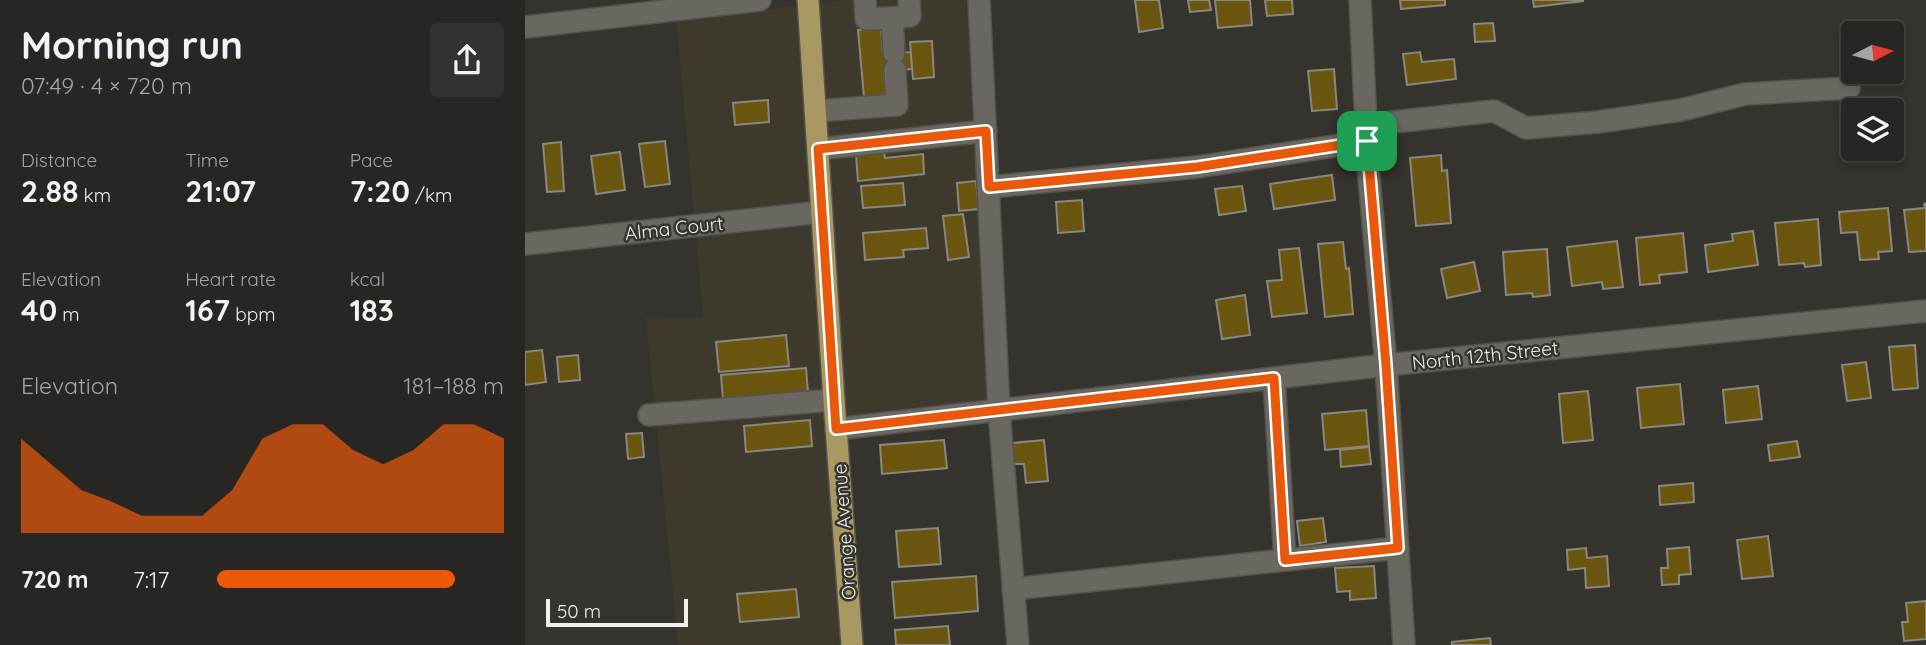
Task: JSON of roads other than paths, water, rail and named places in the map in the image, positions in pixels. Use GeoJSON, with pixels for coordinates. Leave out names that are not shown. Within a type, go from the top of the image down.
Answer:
{"type":"FeatureCollection","features":[{"type":"Feature","properties":{"kind":"main road","name":"Orange Avenue"},"geometry":{"type":"LineString","coordinates":[[808,0],[852,645]]}},
{"type":"Feature","properties":{"kind":"street"},"geometry":{"type":"LineString","coordinates":[[525,27],[760,0]]}},
{"type":"Feature","properties":{"kind":"street"},"geometry":{"type":"LineString","coordinates":[[865,0],[866,19],[910,16],[909,0]]}},
{"type":"Feature","properties":{"kind":"street"},"geometry":{"type":"LineString","coordinates":[[979,0],[999,410],[1018,645]]}},
{"type":"Feature","properties":{"kind":"street"},"geometry":{"type":"LineString","coordinates":[[1360,0],[1366,133],[1386,365],[1404,645]]}},
{"type":"Feature","properties":{"kind":"street"},"geometry":{"type":"LineString","coordinates":[[815,111],[897,105],[892,18]]}},
{"type":"Feature","properties":{"kind":"street"},"geometry":{"type":"LineString","coordinates":[[989,187],[1197,167],[1494,111],[1526,128],[1598,122],[1681,110],[1745,94],[1849,88]]}},
{"type":"Feature","properties":{"kind":"street"},"geometry":{"type":"LineString","coordinates":[[818,149],[986,131]]}},
{"type":"Feature","properties":{"kind":"street","name":"Alma Court"},"geometry":{"type":"LineString","coordinates":[[525,244],[822,212]]}},
{"type":"Feature","properties":{"kind":"street","name":"North 12th Street"},"geometry":{"type":"LineString","coordinates":[[836,429],[1386,365],[1926,311]]}},
{"type":"Feature","properties":{"kind":"street"},"geometry":{"type":"LineString","coordinates":[[1274,378],[1285,560]]}},
{"type":"Feature","properties":{"kind":"street"},"geometry":{"type":"LineString","coordinates":[[649,415],[834,400]]}},
{"type":"Feature","properties":{"kind":"street"},"geometry":{"type":"LineString","coordinates":[[1013,589],[1398,548]]}}]}
